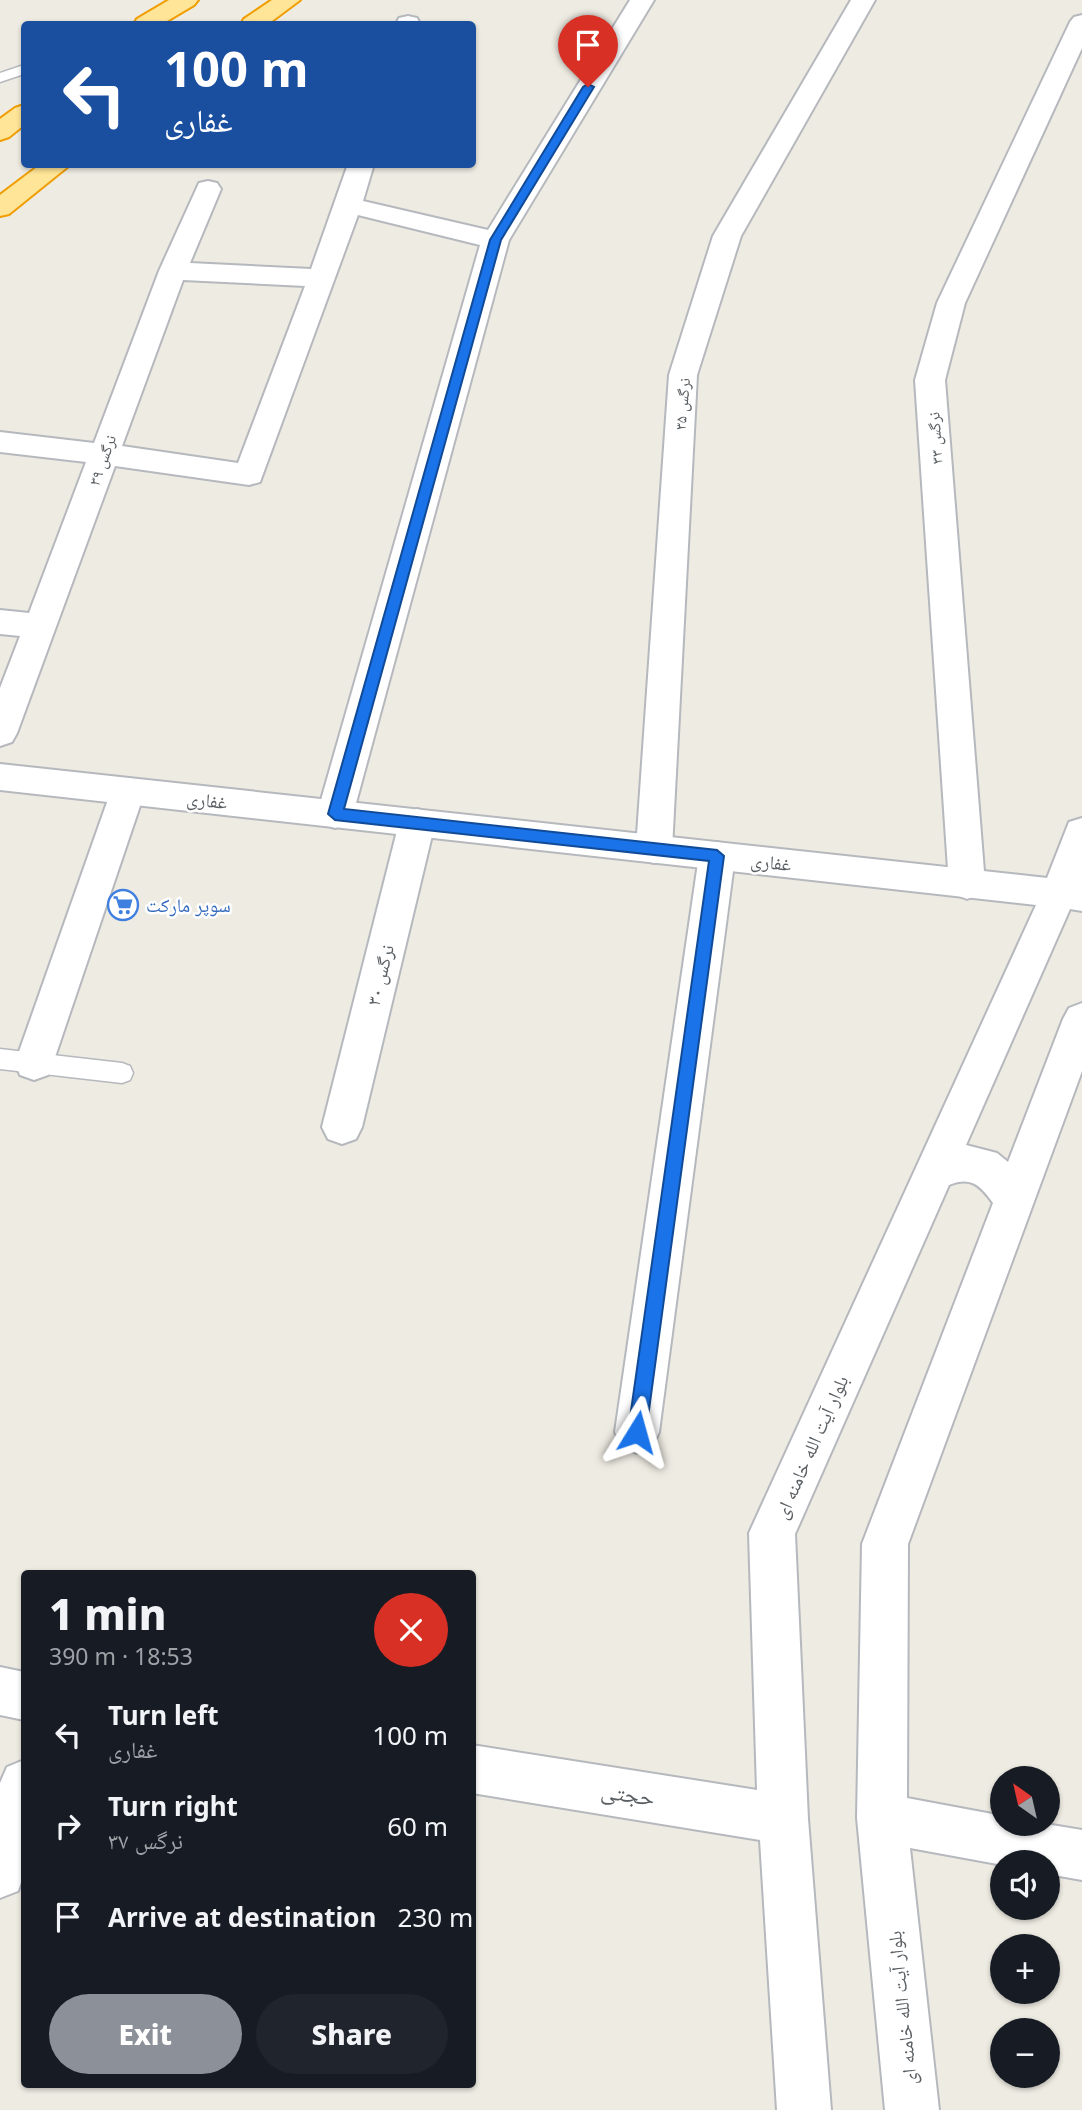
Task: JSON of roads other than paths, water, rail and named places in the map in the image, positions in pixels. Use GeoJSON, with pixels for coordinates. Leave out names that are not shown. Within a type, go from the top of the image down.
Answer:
{"type":"FeatureCollection","features":[{"type":"Feature","properties":{"kind":"highway"},"geometry":{"type":"LineString","coordinates":[[151,21],[186,0]]}},
{"type":"Feature","properties":{"kind":"highway"},"geometry":{"type":"LineString","coordinates":[[257,21],[288,0]]}},
{"type":"Feature","properties":{"kind":"highway"},"geometry":{"type":"LineString","coordinates":[[0,132],[21,115]]}},
{"type":"Feature","properties":{"kind":"highway"},"geometry":{"type":"LineString","coordinates":[[0,208],[53,168]]}},
{"type":"Feature","properties":{"kind":"street"},"geometry":{"type":"LineString","coordinates":[[335,814],[495,240],[642,0]]}},
{"type":"Feature","properties":{"kind":"street","name":"نرگس ۳۵"},"geometry":{"type":"LineString","coordinates":[[654,849],[682,375],[727,236],[863,0]]}},
{"type":"Feature","properties":{"kind":"street","name":"نرگس ۳۳"},"geometry":{"type":"LineString","coordinates":[[968,884],[930,380],[951,303],[1082,22]]}},
{"type":"Feature","properties":{"kind":"street"},"geometry":{"type":"LineString","coordinates":[[0,442],[249,475],[360,168]]}},
{"type":"Feature","properties":{"kind":"street","name":"نرگس ۳۹"},"geometry":{"type":"LineString","coordinates":[[0,733],[173,271],[208,189]]}},
{"type":"Feature","properties":{"kind":"street"},"geometry":{"type":"LineString","coordinates":[[348,205],[495,240]]}},
{"type":"Feature","properties":{"kind":"street"},"geometry":{"type":"LineString","coordinates":[[173,271],[321,278]]}},
{"type":"Feature","properties":{"kind":"street"},"geometry":{"type":"LineString","coordinates":[[0,622],[40,626]]}},
{"type":"Feature","properties":{"kind":"street","name":"غفاری"},"geometry":{"type":"LineString","coordinates":[[0,777],[1070,895]]}},
{"type":"Feature","properties":{"kind":"street"},"geometry":{"type":"LineString","coordinates":[[17,1061],[128,791]]}},
{"type":"Feature","properties":{"kind":"street","name":"نرگس ۳۰"},"geometry":{"type":"LineString","coordinates":[[342,1127],[417,823]]}},
{"type":"Feature","properties":{"kind":"street","name":"بلوار آیت الله خامنه ای"},"geometry":{"type":"LineString","coordinates":[[804,2110],[783,1819],[772,1533],[936,1172],[1070,895],[1082,832]]}},
{"type":"Feature","properties":{"kind":"street"},"geometry":{"type":"LineString","coordinates":[[637,1432],[717,856]]}},
{"type":"Feature","properties":{"kind":"street","name":"بلوار آیت الله خامنه ای"},"geometry":{"type":"LineString","coordinates":[[912,2110],[882,1818],[885,1544],[1082,1019]]}},
{"type":"Feature","properties":{"kind":"street"},"geometry":{"type":"LineString","coordinates":[[936,1172],[954,1163],[969,1161],[986,1167],[1003,1181],[1014,1203]]}},
{"type":"Feature","properties":{"kind":"street"},"geometry":{"type":"LineString","coordinates":[[0,1691],[21,1695]]}},
{"type":"Feature","properties":{"kind":"street","name":"حجتی"},"geometry":{"type":"LineString","coordinates":[[476,1770],[783,1819]]}},
{"type":"Feature","properties":{"kind":"street"},"geometry":{"type":"LineString","coordinates":[[0,1873],[21,1795]]}},
{"type":"Feature","properties":{"kind":"street"},"geometry":{"type":"LineString","coordinates":[[882,1818],[1082,1855]]}},
{"type":"Feature","properties":{"kind":"lane"},"geometry":{"type":"LineString","coordinates":[[0,78],[21,70]]}},
{"type":"Feature","properties":{"kind":"lane"},"geometry":{"type":"LineString","coordinates":[[17,1061],[122,1073]]}},
{"type":"Feature","properties":{"kind":"place","name":"سوپر مارکت"},"geometry":{"type":"Point","coordinates":[123,905]}}]}
